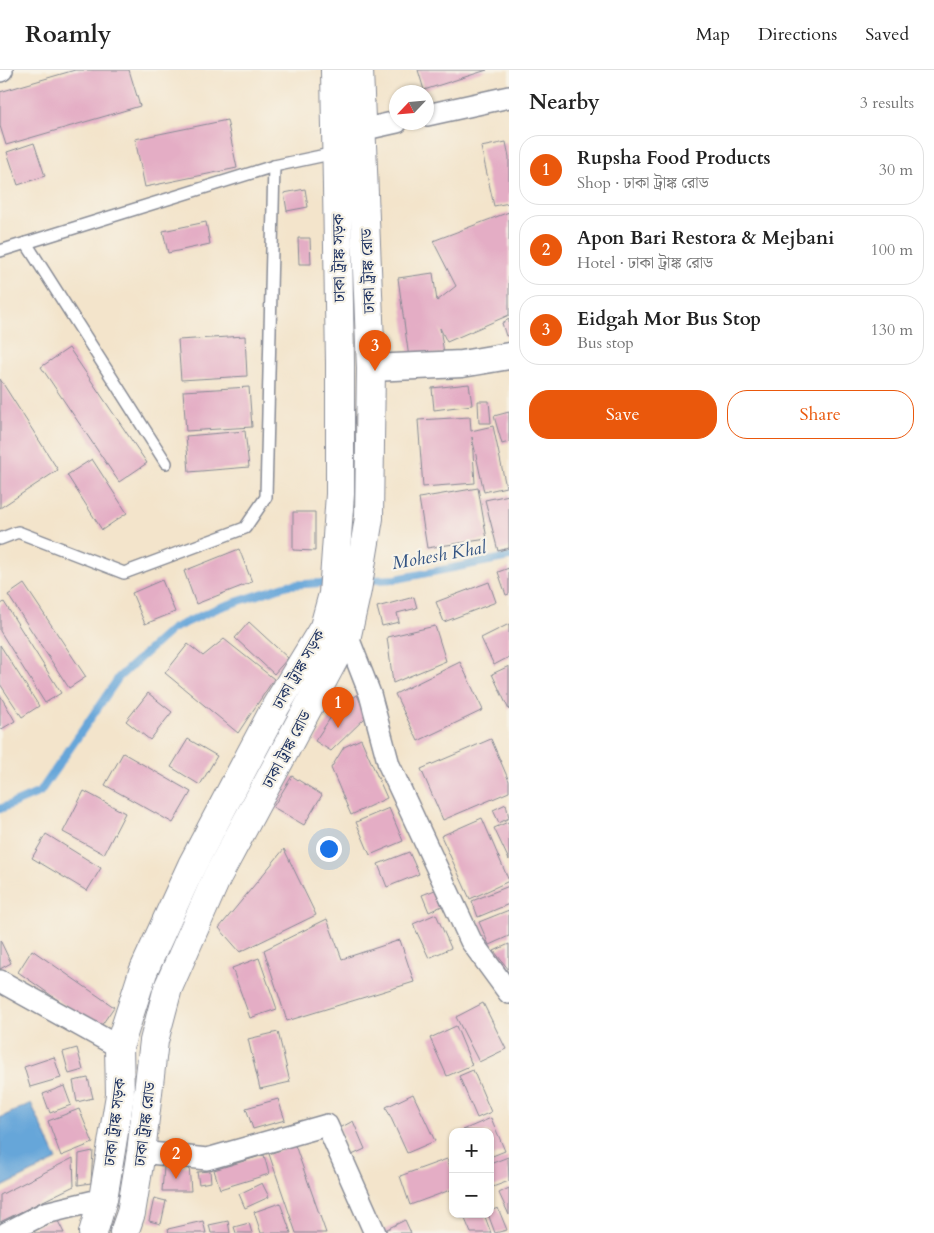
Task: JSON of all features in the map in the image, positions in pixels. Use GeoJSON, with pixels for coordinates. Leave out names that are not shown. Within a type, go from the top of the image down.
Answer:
{"type":"FeatureCollection","features":[{"type":"Feature","properties":{"kind":"main road","name":"ঢাকা ট্রাঙ্ক সড়ক"},"geometry":{"type":"LineString","coordinates":[[93,1233],[103,1199],[120,1095],[119,1047],[143,972],[192,865],[276,706],[324,628],[333,594],[340,494],[340,363],[335,70]]}},
{"type":"Feature","properties":{"kind":"main road","name":"ঢাকা ট্রাঙ্ক রোড"},"geometry":{"type":"LineString","coordinates":[[124,1233],[131,1213],[141,1152],[154,1041],[168,988],[217,877],[347,636],[357,590],[369,518],[371,368],[358,70]]}},
{"type":"Feature","properties":{"kind":"street"},"geometry":{"type":"LineString","coordinates":[[434,113],[509,97]]}},
{"type":"Feature","properties":{"kind":"street"},"geometry":{"type":"LineString","coordinates":[[361,130],[389,124]]}},
{"type":"Feature","properties":{"kind":"street"},"geometry":{"type":"LineString","coordinates":[[371,368],[462,364],[509,356]]}},
{"type":"Feature","properties":{"kind":"street"},"geometry":{"type":"LineString","coordinates":[[347,636],[370,694],[389,765],[471,941],[509,993]]}},
{"type":"Feature","properties":{"kind":"street"},"geometry":{"type":"LineString","coordinates":[[0,981],[119,1047]]}},
{"type":"Feature","properties":{"kind":"street"},"geometry":{"type":"LineString","coordinates":[[141,1152],[207,1159],[327,1125],[375,1233]]}},
{"type":"Feature","properties":{"kind":"street"},"geometry":{"type":"LineString","coordinates":[[6,1233],[45,1213],[103,1199]]}},
{"type":"Feature","properties":{"kind":"lane"},"geometry":{"type":"LineString","coordinates":[[0,251],[274,166],[335,152]]}},
{"type":"Feature","properties":{"kind":"lane"},"geometry":{"type":"LineString","coordinates":[[0,539],[18,532],[124,573],[245,528],[266,497],[274,166]]}},
{"type":"Feature","properties":{"kind":"lane"},"geometry":{"type":"LineString","coordinates":[[26,243],[166,463]]}},
{"type":"Feature","properties":{"kind":"water"},"geometry":{"type":"Polygon","coordinates":[[[31,1103],[57,1160],[0,1188],[0,1118],[31,1103]]]}},
{"type":"Feature","properties":{"kind":"building"},"geometry":{"type":"Polygon","coordinates":[[[75,70],[129,70],[140,106],[6,145],[0,126],[0,92],[75,70]]]}},
{"type":"Feature","properties":{"kind":"building"},"geometry":{"type":"Polygon","coordinates":[[[418,70],[487,70],[434,87],[434,85],[422,85],[418,70]]]}},
{"type":"Feature","properties":{"kind":"building"},"geometry":{"type":"Polygon","coordinates":[[[227,120],[237,168],[145,187],[135,139],[227,120]]]}},
{"type":"Feature","properties":{"kind":"building"},"geometry":{"type":"Polygon","coordinates":[[[506,142],[509,157],[509,203],[494,206],[481,147],[506,142]]]}},
{"type":"Feature","properties":{"kind":"building"},"geometry":{"type":"Polygon","coordinates":[[[34,143],[45,176],[18,185],[7,152],[34,143]]]}},
{"type":"Feature","properties":{"kind":"building"},"geometry":{"type":"Polygon","coordinates":[[[305,189],[308,207],[287,211],[284,193],[305,189]]]}},
{"type":"Feature","properties":{"kind":"building"},"geometry":{"type":"Polygon","coordinates":[[[509,212],[509,315],[447,342],[440,328],[444,353],[409,358],[398,278],[433,273],[437,301],[456,286],[433,241],[509,212]]]}},
{"type":"Feature","properties":{"kind":"building"},"geometry":{"type":"Polygon","coordinates":[[[206,222],[210,244],[168,253],[163,231],[206,222]]]}},
{"type":"Feature","properties":{"kind":"building"},"geometry":{"type":"Polygon","coordinates":[[[298,238],[310,238],[311,264],[299,264],[298,238]]]}},
{"type":"Feature","properties":{"kind":"building"},"geometry":{"type":"Polygon","coordinates":[[[509,319],[509,335],[506,336],[502,323],[509,319]]]}},
{"type":"Feature","properties":{"kind":"building"},"geometry":{"type":"Polygon","coordinates":[[[245,336],[247,376],[181,380],[178,340],[245,336]]]}},
{"type":"Feature","properties":{"kind":"building"},"geometry":{"type":"Polygon","coordinates":[[[69,348],[147,463],[119,482],[41,367],[69,348]]]}},
{"type":"Feature","properties":{"kind":"building"},"geometry":{"type":"Polygon","coordinates":[[[0,379],[58,470],[0,508],[0,379]]]}},
{"type":"Feature","properties":{"kind":"building"},"geometry":{"type":"Polygon","coordinates":[[[469,384],[472,405],[434,410],[432,388],[469,384]]]}},
{"type":"Feature","properties":{"kind":"building"},"geometry":{"type":"Polygon","coordinates":[[[249,387],[252,427],[186,431],[183,391],[249,387]]]}},
{"type":"Feature","properties":{"kind":"building"},"geometry":{"type":"Polygon","coordinates":[[[478,401],[489,401],[491,423],[479,423],[478,401]]]}},
{"type":"Feature","properties":{"kind":"building"},"geometry":{"type":"Polygon","coordinates":[[[509,412],[509,442],[502,444],[494,416],[509,412]]]}},
{"type":"Feature","properties":{"kind":"building"},"geometry":{"type":"Polygon","coordinates":[[[470,417],[471,431],[493,426],[506,487],[484,492],[472,437],[475,483],[423,487],[418,420],[470,417]]]}},
{"type":"Feature","properties":{"kind":"building"},"geometry":{"type":"Polygon","coordinates":[[[245,431],[249,467],[189,472],[186,436],[245,431]]]}},
{"type":"Feature","properties":{"kind":"building"},"geometry":{"type":"Polygon","coordinates":[[[92,459],[127,513],[102,530],[67,475],[92,459]]]}},
{"type":"Feature","properties":{"kind":"building"},"geometry":{"type":"Polygon","coordinates":[[[478,488],[487,539],[427,548],[419,498],[478,488]]]}},
{"type":"Feature","properties":{"kind":"building"},"geometry":{"type":"Polygon","coordinates":[[[509,495],[509,548],[498,551],[485,500],[509,495]]]}},
{"type":"Feature","properties":{"kind":"building"},"geometry":{"type":"Polygon","coordinates":[[[293,512],[315,512],[315,551],[293,550],[293,512]]]}},
{"type":"Feature","properties":{"kind":"building"},"geometry":{"type":"Polygon","coordinates":[[[239,549],[252,582],[196,604],[184,571],[239,549]]]}},
{"type":"Feature","properties":{"kind":"building"},"geometry":{"type":"Polygon","coordinates":[[[509,568],[509,594],[506,595],[498,572],[509,568]]]}},
{"type":"Feature","properties":{"kind":"building"},"geometry":{"type":"Polygon","coordinates":[[[162,580],[175,612],[145,624],[132,593],[162,580]]]}},
{"type":"Feature","properties":{"kind":"building"},"geometry":{"type":"Polygon","coordinates":[[[489,582],[496,602],[444,622],[436,602],[489,582]]]}},
{"type":"Feature","properties":{"kind":"building"},"geometry":{"type":"Polygon","coordinates":[[[24,584],[86,677],[69,688],[8,595],[24,584]]]}},
{"type":"Feature","properties":{"kind":"building"},"geometry":{"type":"Polygon","coordinates":[[[414,597],[417,608],[397,613],[399,622],[382,626],[377,607],[414,597]]]}},
{"type":"Feature","properties":{"kind":"building"},"geometry":{"type":"Polygon","coordinates":[[[4,602],[61,693],[45,703],[0,631],[0,605],[4,602]]]}},
{"type":"Feature","properties":{"kind":"building"},"geometry":{"type":"Polygon","coordinates":[[[249,622],[288,658],[274,674],[235,638],[249,622]]]}},
{"type":"Feature","properties":{"kind":"building"},"geometry":{"type":"Polygon","coordinates":[[[509,624],[509,657],[494,665],[481,638],[509,624]]]}},
{"type":"Feature","properties":{"kind":"building"},"geometry":{"type":"Polygon","coordinates":[[[435,626],[446,661],[393,683],[387,637],[435,626]]]}},
{"type":"Feature","properties":{"kind":"building"},"geometry":{"type":"Polygon","coordinates":[[[224,639],[274,679],[238,733],[165,673],[188,644],[203,656],[224,639]]]}},
{"type":"Feature","properties":{"kind":"building"},"geometry":{"type":"Polygon","coordinates":[[[0,645],[39,706],[22,717],[0,684],[0,645]]]}},
{"type":"Feature","properties":{"kind":"building"},"geometry":{"type":"Polygon","coordinates":[[[460,662],[483,710],[418,741],[395,694],[460,662]]]}},
{"type":"Feature","properties":{"kind":"building"},"geometry":{"type":"Polygon","coordinates":[[[509,666],[509,710],[492,674],[509,666]]]}},
{"type":"Feature","properties":{"kind":"building"},"geometry":{"type":"Polygon","coordinates":[[[148,693],[172,712],[150,740],[126,721],[148,693]]]}},
{"type":"Feature","properties":{"kind":"building"},"geometry":{"type":"Polygon","coordinates":[[[0,695],[15,721],[0,730],[0,695]]]}},
{"type":"Feature","properties":{"kind":"building"},"geometry":{"type":"Polygon","coordinates":[[[357,695],[367,716],[331,751],[315,741],[335,711],[357,695]]]}},
{"type":"Feature","properties":{"kind":"building"},"geometry":{"type":"Polygon","coordinates":[[[188,739],[217,756],[200,785],[171,767],[188,739]]]}},
{"type":"Feature","properties":{"kind":"building"},"geometry":{"type":"Polygon","coordinates":[[[361,739],[387,798],[351,815],[331,768],[344,747],[361,739]]]}},
{"type":"Feature","properties":{"kind":"building"},"geometry":{"type":"Polygon","coordinates":[[[491,739],[509,781],[509,792],[443,820],[421,769],[491,739]]]}},
{"type":"Feature","properties":{"kind":"building"},"geometry":{"type":"Polygon","coordinates":[[[123,753],[191,792],[173,823],[105,785],[123,753]]]}},
{"type":"Feature","properties":{"kind":"building"},"geometry":{"type":"Polygon","coordinates":[[[292,776],[322,795],[304,825],[273,807],[292,776]]]}},
{"type":"Feature","properties":{"kind":"building"},"geometry":{"type":"Polygon","coordinates":[[[84,791],[125,813],[104,854],[63,832],[84,791]]]}},
{"type":"Feature","properties":{"kind":"building"},"geometry":{"type":"Polygon","coordinates":[[[506,804],[509,818],[499,823],[493,810],[506,804]]]}},
{"type":"Feature","properties":{"kind":"building"},"geometry":{"type":"Polygon","coordinates":[[[389,808],[403,841],[370,855],[356,822],[389,808]]]}},
{"type":"Feature","properties":{"kind":"building"},"geometry":{"type":"Polygon","coordinates":[[[482,818],[509,881],[470,899],[441,836],[482,818]]]}},
{"type":"Feature","properties":{"kind":"building"},"geometry":{"type":"Polygon","coordinates":[[[509,823],[509,860],[494,828],[509,823]]]}},
{"type":"Feature","properties":{"kind":"building"},"geometry":{"type":"Polygon","coordinates":[[[46,834],[101,868],[87,891],[32,858],[46,834]]]}},
{"type":"Feature","properties":{"kind":"building"},"geometry":{"type":"Polygon","coordinates":[[[284,849],[316,915],[240,952],[219,928],[284,849]]]}},
{"type":"Feature","properties":{"kind":"building"},"geometry":{"type":"Polygon","coordinates":[[[409,852],[419,874],[387,887],[378,864],[409,852]]]}},
{"type":"Feature","properties":{"kind":"building"},"geometry":{"type":"Polygon","coordinates":[[[509,886],[509,904],[478,917],[472,901],[509,886]]]}},
{"type":"Feature","properties":{"kind":"building"},"geometry":{"type":"Polygon","coordinates":[[[435,890],[442,906],[429,912],[422,895],[435,890]]]}},
{"type":"Feature","properties":{"kind":"building"},"geometry":{"type":"Polygon","coordinates":[[[509,910],[509,936],[489,945],[479,922],[509,910]]]}},
{"type":"Feature","properties":{"kind":"building"},"geometry":{"type":"Polygon","coordinates":[[[436,914],[451,948],[429,958],[413,924],[436,914]]]}},
{"type":"Feature","properties":{"kind":"building"},"geometry":{"type":"Polygon","coordinates":[[[327,919],[342,959],[400,940],[414,982],[287,1021],[264,950],[327,919]]]}},
{"type":"Feature","properties":{"kind":"building"},"geometry":{"type":"Polygon","coordinates":[[[0,940],[11,963],[0,969],[0,940]]]}},
{"type":"Feature","properties":{"kind":"building"},"geometry":{"type":"Polygon","coordinates":[[[509,944],[509,970],[494,951],[509,944]]]}},
{"type":"Feature","properties":{"kind":"building"},"geometry":{"type":"Polygon","coordinates":[[[32,950],[114,1007],[99,1029],[18,972],[32,950]]]}},
{"type":"Feature","properties":{"kind":"building"},"geometry":{"type":"Polygon","coordinates":[[[259,958],[277,1009],[250,1018],[232,968],[259,958]]]}},
{"type":"Feature","properties":{"kind":"building"},"geometry":{"type":"Polygon","coordinates":[[[483,1003],[506,1049],[479,1062],[456,1017],[483,1003]]]}},
{"type":"Feature","properties":{"kind":"building"},"geometry":{"type":"Polygon","coordinates":[[[456,1026],[472,1065],[447,1076],[430,1038],[456,1026]]]}},
{"type":"Feature","properties":{"kind":"building"},"geometry":{"type":"Polygon","coordinates":[[[278,1032],[290,1082],[260,1089],[248,1039],[278,1032]]]}},
{"type":"Feature","properties":{"kind":"building"},"geometry":{"type":"Polygon","coordinates":[[[77,1048],[83,1070],[69,1074],[63,1052],[77,1048]]]}},
{"type":"Feature","properties":{"kind":"building"},"geometry":{"type":"Polygon","coordinates":[[[54,1057],[61,1078],[30,1087],[24,1067],[54,1057]]]}},
{"type":"Feature","properties":{"kind":"building"},"geometry":{"type":"Polygon","coordinates":[[[473,1070],[491,1112],[477,1118],[459,1076],[473,1070]]]}},
{"type":"Feature","properties":{"kind":"building"},"geometry":{"type":"Polygon","coordinates":[[[88,1078],[93,1098],[77,1102],[73,1081],[88,1078]]]}},
{"type":"Feature","properties":{"kind":"building"},"geometry":{"type":"Polygon","coordinates":[[[64,1086],[71,1105],[50,1113],[43,1094],[64,1086]]]}},
{"type":"Feature","properties":{"kind":"building"},"geometry":{"type":"Polygon","coordinates":[[[413,1094],[435,1141],[407,1153],[386,1107],[413,1094]]]}},
{"type":"Feature","properties":{"kind":"building"},"geometry":{"type":"Polygon","coordinates":[[[278,1099],[285,1120],[253,1129],[246,1108],[278,1099]]]}},
{"type":"Feature","properties":{"kind":"building"},"geometry":{"type":"Polygon","coordinates":[[[79,1109],[93,1143],[61,1156],[48,1121],[79,1109]]]}},
{"type":"Feature","properties":{"kind":"building"},"geometry":{"type":"Polygon","coordinates":[[[491,1118],[505,1151],[494,1155],[494,1128],[468,1128],[491,1118]]]}},
{"type":"Feature","properties":{"kind":"building"},"geometry":{"type":"Polygon","coordinates":[[[353,1121],[365,1149],[352,1155],[340,1128],[353,1121]]]}},
{"type":"Feature","properties":{"kind":"building"},"geometry":{"type":"Polygon","coordinates":[[[295,1145],[326,1233],[296,1233],[269,1154],[295,1145]]]}},
{"type":"Feature","properties":{"kind":"building"},"geometry":{"type":"Polygon","coordinates":[[[93,1151],[91,1183],[78,1185],[79,1154],[93,1151]]]}},
{"type":"Feature","properties":{"kind":"building"},"geometry":{"type":"Polygon","coordinates":[[[264,1155],[269,1174],[220,1189],[214,1170],[264,1155]]]}},
{"type":"Feature","properties":{"kind":"building"},"geometry":{"type":"Polygon","coordinates":[[[508,1157],[509,1181],[494,1187],[494,1173],[494,1162],[508,1157]]]}},
{"type":"Feature","properties":{"kind":"building"},"geometry":{"type":"Polygon","coordinates":[[[73,1158],[74,1186],[0,1222],[0,1195],[73,1158]]]}},
{"type":"Feature","properties":{"kind":"building"},"geometry":{"type":"Polygon","coordinates":[[[447,1159],[449,1164],[449,1190],[410,1205],[400,1176],[447,1159]]]}},
{"type":"Feature","properties":{"kind":"building"},"geometry":{"type":"Polygon","coordinates":[[[189,1166],[191,1191],[162,1191],[164,1167],[189,1166]]]}},
{"type":"Feature","properties":{"kind":"building"},"geometry":{"type":"Polygon","coordinates":[[[210,1171],[211,1182],[199,1184],[197,1172],[210,1171]]]}},
{"type":"Feature","properties":{"kind":"building"},"geometry":{"type":"Polygon","coordinates":[[[262,1183],[269,1197],[245,1208],[239,1194],[262,1183]]]}},
{"type":"Feature","properties":{"kind":"building"},"geometry":{"type":"Polygon","coordinates":[[[509,1188],[509,1215],[499,1193],[509,1188]]]}},
{"type":"Feature","properties":{"kind":"building"},"geometry":{"type":"Polygon","coordinates":[[[154,1198],[166,1201],[161,1224],[149,1221],[154,1198]]]}},
{"type":"Feature","properties":{"kind":"building"},"geometry":{"type":"Polygon","coordinates":[[[280,1203],[291,1233],[261,1233],[254,1212],[280,1203]]]}},
{"type":"Feature","properties":{"kind":"building"},"geometry":{"type":"Polygon","coordinates":[[[498,1208],[507,1230],[495,1233],[489,1218],[494,1218],[494,1210],[498,1208]]]}},
{"type":"Feature","properties":{"kind":"building"},"geometry":{"type":"Polygon","coordinates":[[[56,1217],[64,1233],[35,1233],[33,1228],[56,1217]]]}},
{"type":"Feature","properties":{"kind":"building"},"geometry":{"type":"Polygon","coordinates":[[[485,1218],[491,1233],[471,1233],[465,1219],[485,1218]]]}},
{"type":"Feature","properties":{"kind":"building"},"geometry":{"type":"Polygon","coordinates":[[[405,1220],[411,1233],[379,1233],[405,1220]]]}},
{"type":"Feature","properties":{"kind":"building"},"geometry":{"type":"Polygon","coordinates":[[[203,1221],[206,1233],[169,1233],[168,1229],[203,1221]]]}},
{"type":"Feature","properties":{"kind":"building"},"geometry":{"type":"Polygon","coordinates":[[[228,1221],[230,1233],[211,1233],[209,1225],[228,1221]]]}},
{"type":"Feature","properties":{"kind":"building"},"geometry":{"type":"Polygon","coordinates":[[[249,1223],[252,1233],[236,1233],[234,1227],[249,1223]]]}},
{"type":"Feature","properties":{"kind":"waterway","name":"Mohesh Khal"},"geometry":{"type":"LineString","coordinates":[[374,580],[396,579],[509,557]]}},
{"type":"Feature","properties":{"kind":"waterway"},"geometry":{"type":"LineString","coordinates":[[0,809],[40,792],[119,677],[172,629],[218,608],[288,585],[322,583]]}},
{"type":"Feature","properties":{"kind":"place","name":"Eidgah Mor Bus Stop"},"geometry":{"type":"Point","coordinates":[375,371]}},
{"type":"Feature","properties":{"kind":"place","name":"Rupsha Food Products"},"geometry":{"type":"Point","coordinates":[338,728]}},
{"type":"Feature","properties":{"kind":"place","name":"Apon Bari Restora & Mejbani"},"geometry":{"type":"Point","coordinates":[176,1179]}}]}
